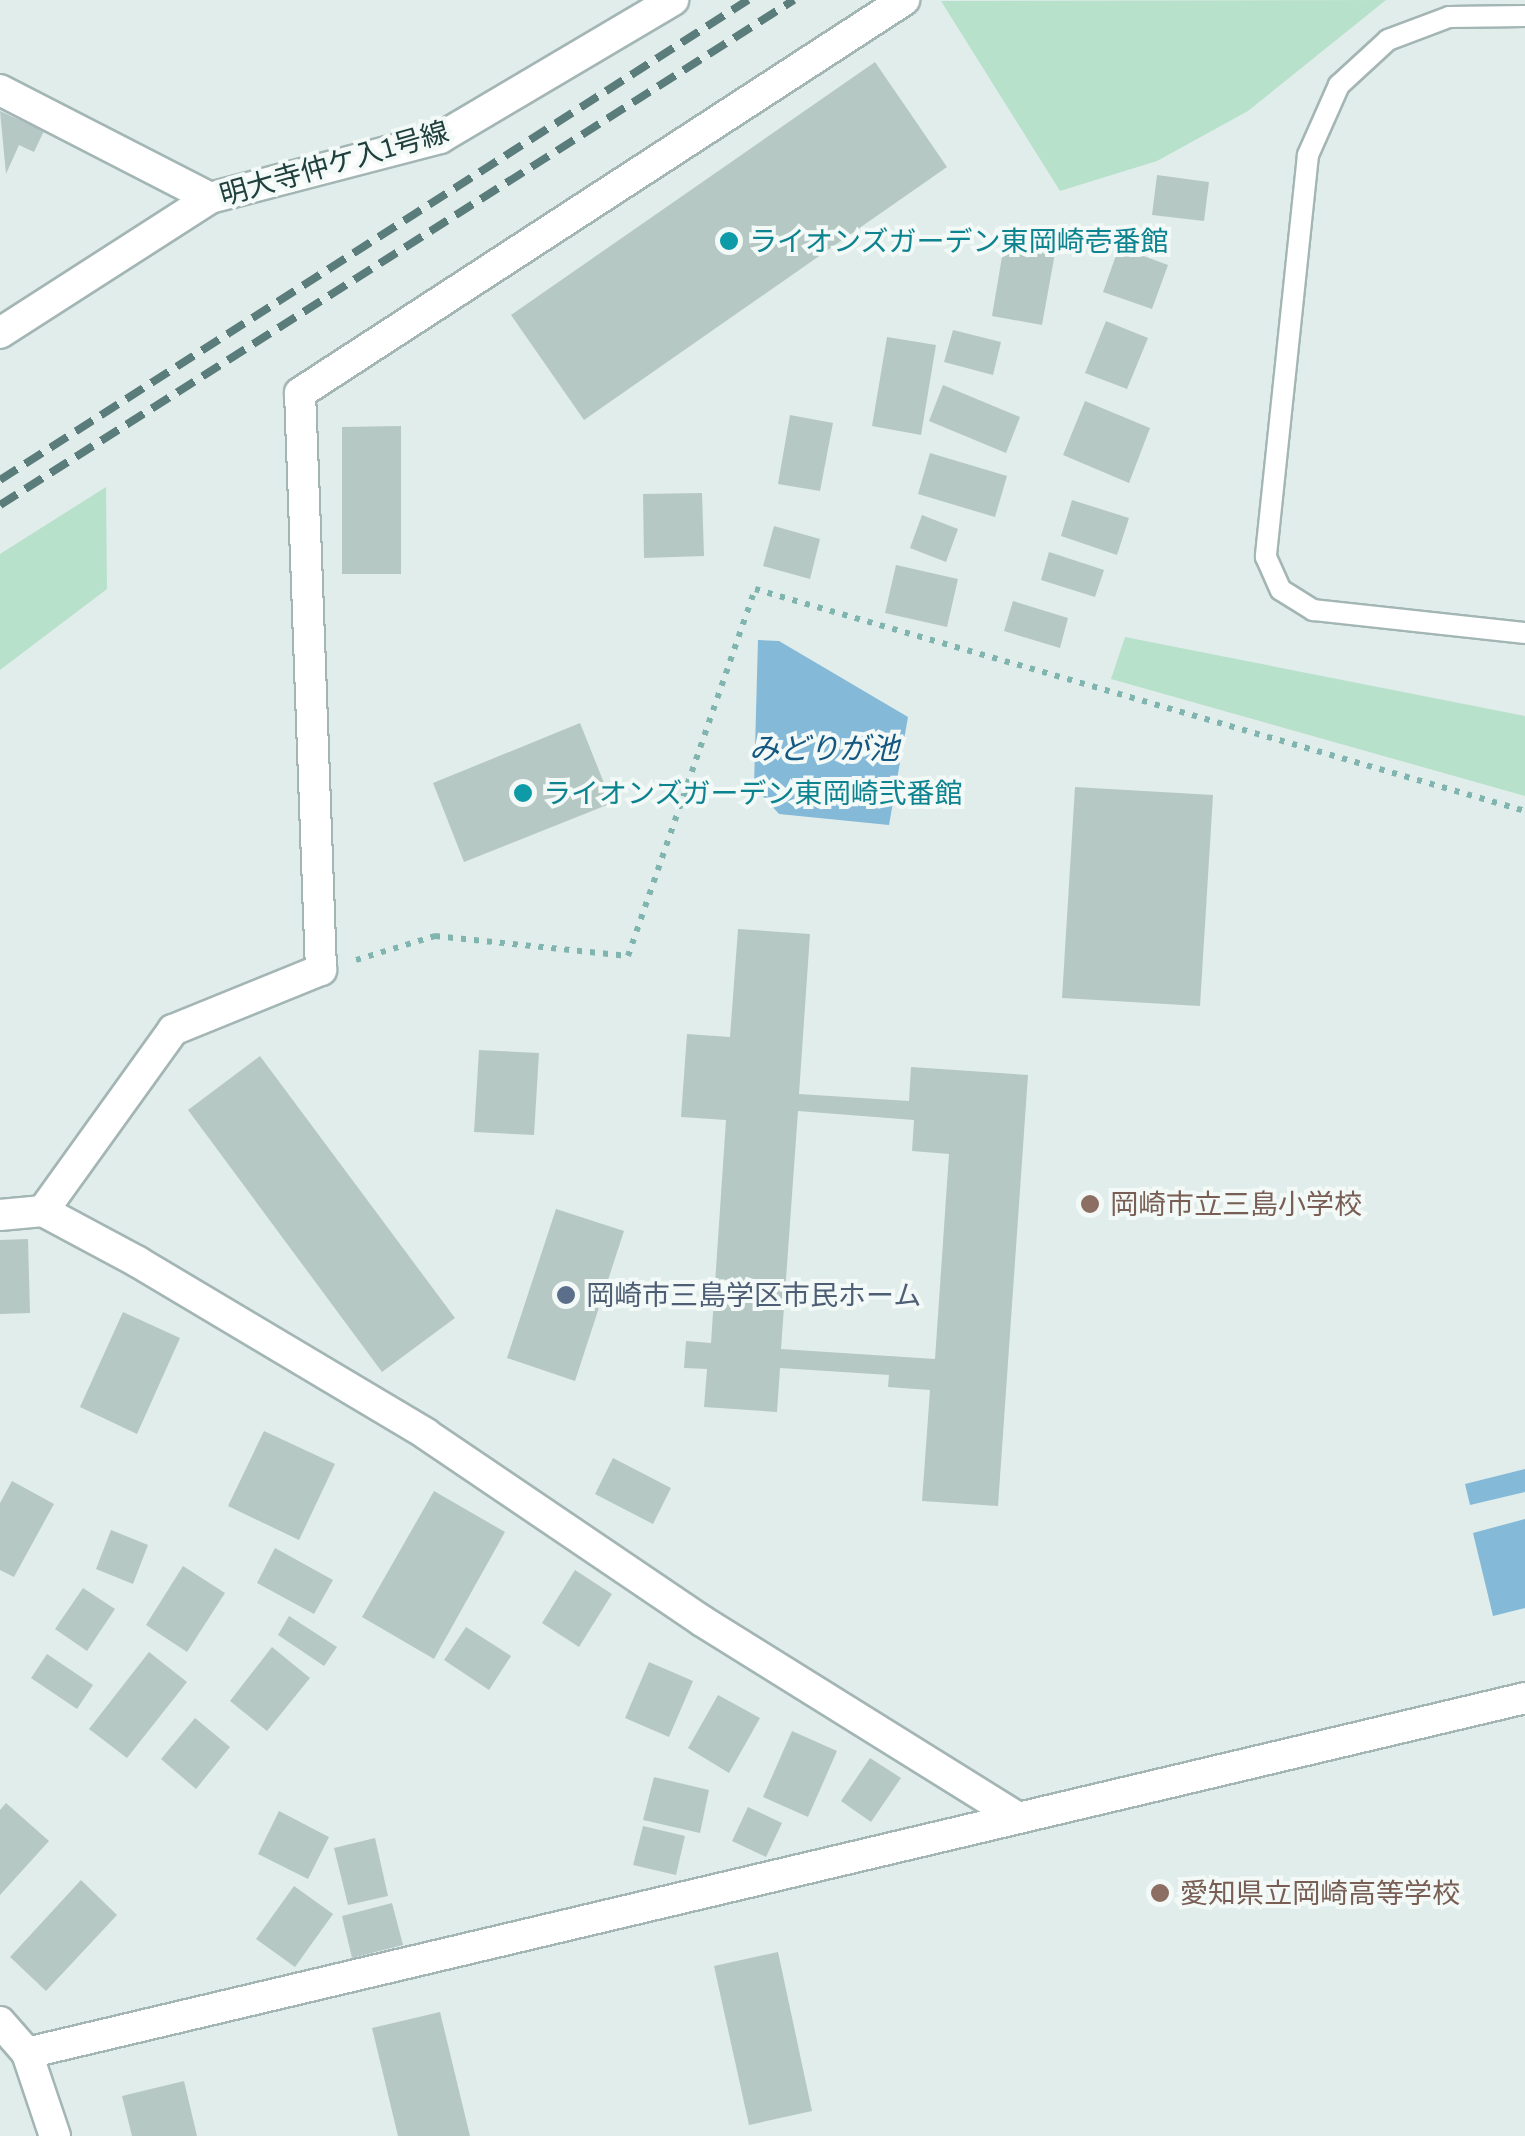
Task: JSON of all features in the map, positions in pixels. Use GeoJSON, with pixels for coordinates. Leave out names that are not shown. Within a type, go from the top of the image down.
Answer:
{"type":"FeatureCollection","features":[{"type":"Feature","properties":{"kind":"street","name":"明大寺仲ケ入1号線"},"geometry":{"type":"LineString","coordinates":[[0,333],[210,198],[440,138],[673,0]]}},
{"type":"Feature","properties":{"kind":"street"},"geometry":{"type":"LineString","coordinates":[[43,1211],[173,1030],[321,970],[300,393],[904,0]]}},
{"type":"Feature","properties":{"kind":"street"},"geometry":{"type":"LineString","coordinates":[[0,90],[210,198]]}},
{"type":"Feature","properties":{"kind":"street"},"geometry":{"type":"LineString","coordinates":[[0,1215],[43,1211],[426,1434],[702,1621],[1014,1815]]}},
{"type":"Feature","properties":{"kind":"street"},"geometry":{"type":"LineString","coordinates":[[27,2053],[1014,1815],[1525,1698]]}},
{"type":"Feature","properties":{"kind":"street"},"geometry":{"type":"LineString","coordinates":[[0,2022],[27,2053],[55,2136]]}},
{"type":"Feature","properties":{"kind":"lane"},"geometry":{"type":"LineString","coordinates":[[1525,16],[1449,17],[1388,40],[1339,85],[1308,155],[1266,557],[1281,590],[1313,610],[1525,633]]}},
{"type":"Feature","properties":{"kind":"path"},"geometry":{"type":"LineString","coordinates":[[321,970],[435,936],[628,956],[755,589],[1525,811]]}},
{"type":"Feature","properties":{"kind":"green space"},"geometry":{"type":"Polygon","coordinates":[[[1386,0],[1248,111],[1157,161],[1060,191],[941,1],[1386,0]]]}},
{"type":"Feature","properties":{"kind":"green space"},"geometry":{"type":"Polygon","coordinates":[[[106,487],[107,589],[0,670],[0,554],[106,487]]]}},
{"type":"Feature","properties":{"kind":"green space"},"geometry":{"type":"Polygon","coordinates":[[[1125,637],[1525,716],[1525,796],[1111,679],[1125,637]]]}},
{"type":"Feature","properties":{"kind":"water","name":"みどりが池"},"geometry":{"type":"Polygon","coordinates":[[[758,640],[779,641],[908,717],[889,825],[779,814],[754,786],[758,640]]]}},
{"type":"Feature","properties":{"kind":"water"},"geometry":{"type":"Polygon","coordinates":[[[1525,1469],[1525,1492],[1470,1505],[1465,1484],[1525,1469]]]}},
{"type":"Feature","properties":{"kind":"water"},"geometry":{"type":"Polygon","coordinates":[[[1525,1519],[1525,1608],[1493,1616],[1473,1533],[1525,1519]]]}},
{"type":"Feature","properties":{"kind":"building","name":"ライオンズガーデン東岡崎壱番館"},"geometry":{"type":"Polygon","coordinates":[[[875,62],[947,167],[584,420],[511,315],[875,62]]]}},
{"type":"Feature","properties":{"kind":"building"},"geometry":{"type":"Polygon","coordinates":[[[0,111],[44,131],[34,152],[19,145],[6,174],[0,111]]]}},
{"type":"Feature","properties":{"kind":"building"},"geometry":{"type":"Polygon","coordinates":[[[1157,175],[1209,182],[1204,221],[1152,215],[1157,175]]]}},
{"type":"Feature","properties":{"kind":"building"},"geometry":{"type":"Polygon","coordinates":[[[1004,245],[1055,253],[1042,325],[992,316],[1004,245]]]}},
{"type":"Feature","properties":{"kind":"building"},"geometry":{"type":"Polygon","coordinates":[[[1119,247],[1168,265],[1152,309],[1103,292],[1119,247]]]}},
{"type":"Feature","properties":{"kind":"building"},"geometry":{"type":"Polygon","coordinates":[[[1106,321],[1148,338],[1127,389],[1085,373],[1106,321]]]}},
{"type":"Feature","properties":{"kind":"building"},"geometry":{"type":"Polygon","coordinates":[[[953,330],[1001,342],[993,375],[944,362],[953,330]]]}},
{"type":"Feature","properties":{"kind":"building"},"geometry":{"type":"Polygon","coordinates":[[[887,337],[936,345],[921,435],[872,426],[887,337]]]}},
{"type":"Feature","properties":{"kind":"building"},"geometry":{"type":"Polygon","coordinates":[[[943,385],[1020,417],[1006,453],[929,421],[943,385]]]}},
{"type":"Feature","properties":{"kind":"building"},"geometry":{"type":"Polygon","coordinates":[[[1085,401],[1150,428],[1129,483],[1063,455],[1085,401]]]}},
{"type":"Feature","properties":{"kind":"building"},"geometry":{"type":"Polygon","coordinates":[[[790,415],[833,423],[820,491],[778,484],[790,415]]]}},
{"type":"Feature","properties":{"kind":"building"},"geometry":{"type":"Polygon","coordinates":[[[401,426],[401,574],[342,574],[342,427],[401,426]]]}},
{"type":"Feature","properties":{"kind":"building"},"geometry":{"type":"Polygon","coordinates":[[[930,453],[1007,476],[995,517],[918,494],[930,453]]]}},
{"type":"Feature","properties":{"kind":"building"},"geometry":{"type":"Polygon","coordinates":[[[702,493],[704,556],[644,558],[643,494],[702,493]]]}},
{"type":"Feature","properties":{"kind":"building"},"geometry":{"type":"Polygon","coordinates":[[[1072,500],[1129,518],[1117,555],[1061,536],[1072,500]]]}},
{"type":"Feature","properties":{"kind":"building"},"geometry":{"type":"Polygon","coordinates":[[[922,515],[958,529],[946,562],[910,548],[922,515]]]}},
{"type":"Feature","properties":{"kind":"building"},"geometry":{"type":"Polygon","coordinates":[[[774,526],[820,539],[810,579],[763,566],[774,526]]]}},
{"type":"Feature","properties":{"kind":"building"},"geometry":{"type":"Polygon","coordinates":[[[1049,552],[1104,570],[1095,597],[1041,580],[1049,552]]]}},
{"type":"Feature","properties":{"kind":"building"},"geometry":{"type":"Polygon","coordinates":[[[896,565],[958,579],[947,627],[885,613],[896,565]]]}},
{"type":"Feature","properties":{"kind":"building"},"geometry":{"type":"Polygon","coordinates":[[[1013,601],[1068,618],[1060,648],[1004,631],[1013,601]]]}},
{"type":"Feature","properties":{"kind":"building","name":"ライオンズガーデン東岡崎弐番館"},"geometry":{"type":"Polygon","coordinates":[[[580,723],[612,803],[464,862],[433,783],[580,723]]]}},
{"type":"Feature","properties":{"kind":"building"},"geometry":{"type":"Polygon","coordinates":[[[1075,787],[1213,795],[1200,1006],[1062,998],[1075,787]]]}},
{"type":"Feature","properties":{"kind":"building"},"geometry":{"type":"Polygon","coordinates":[[[738,929],[810,934],[799,1094],[909,1101],[911,1067],[1028,1075],[998,1506],[922,1501],[930,1390],[888,1387],[889,1375],[780,1368],[777,1412],[704,1407],[707,1369],[684,1368],[686,1341],[711,1343],[726,1120],[681,1117],[687,1034],[730,1037],[738,929]],[[798,1111],[781,1349],[935,1359],[949,1154],[912,1151],[914,1120],[798,1111]]]}},
{"type":"Feature","properties":{"kind":"building"},"geometry":{"type":"Polygon","coordinates":[[[479,1050],[539,1053],[534,1135],[474,1132],[479,1050]]]}},
{"type":"Feature","properties":{"kind":"building"},"geometry":{"type":"Polygon","coordinates":[[[260,1056],[455,1318],[382,1372],[188,1110],[260,1056]]]}},
{"type":"Feature","properties":{"kind":"building","name":"岡崎市三島学区市民ホーム"},"geometry":{"type":"Polygon","coordinates":[[[556,1209],[624,1231],[575,1381],[507,1358],[556,1209]]]}},
{"type":"Feature","properties":{"kind":"building"},"geometry":{"type":"Polygon","coordinates":[[[28,1239],[30,1313],[0,1314],[0,1240],[28,1239]]]}},
{"type":"Feature","properties":{"kind":"building"},"geometry":{"type":"Polygon","coordinates":[[[123,1312],[180,1338],[137,1434],[80,1407],[123,1312]]]}},
{"type":"Feature","properties":{"kind":"building"},"geometry":{"type":"Polygon","coordinates":[[[264,1431],[335,1464],[299,1540],[228,1506],[264,1431]]]}},
{"type":"Feature","properties":{"kind":"building"},"geometry":{"type":"Polygon","coordinates":[[[613,1458],[671,1488],[653,1524],[595,1494],[613,1458]]]}},
{"type":"Feature","properties":{"kind":"building"},"geometry":{"type":"Polygon","coordinates":[[[12,1481],[54,1504],[14,1577],[0,1570],[0,1503],[12,1481]]]}},
{"type":"Feature","properties":{"kind":"building"},"geometry":{"type":"Polygon","coordinates":[[[434,1491],[505,1532],[434,1659],[362,1617],[434,1491]]]}},
{"type":"Feature","properties":{"kind":"building"},"geometry":{"type":"Polygon","coordinates":[[[111,1530],[148,1545],[133,1584],[96,1569],[111,1530]]]}},
{"type":"Feature","properties":{"kind":"building"},"geometry":{"type":"Polygon","coordinates":[[[275,1548],[333,1580],[314,1614],[257,1583],[275,1548]]]}},
{"type":"Feature","properties":{"kind":"building"},"geometry":{"type":"Polygon","coordinates":[[[183,1566],[225,1593],[187,1652],[146,1625],[183,1566]]]}},
{"type":"Feature","properties":{"kind":"building"},"geometry":{"type":"Polygon","coordinates":[[[575,1570],[612,1594],[579,1647],[542,1623],[575,1570]]]}},
{"type":"Feature","properties":{"kind":"building"},"geometry":{"type":"Polygon","coordinates":[[[83,1588],[115,1609],[87,1651],[55,1629],[83,1588]]]}},
{"type":"Feature","properties":{"kind":"building"},"geometry":{"type":"Polygon","coordinates":[[[289,1616],[337,1647],[324,1666],[278,1635],[289,1616]]]}},
{"type":"Feature","properties":{"kind":"building"},"geometry":{"type":"Polygon","coordinates":[[[466,1627],[511,1656],[489,1690],[444,1660],[466,1627]]]}},
{"type":"Feature","properties":{"kind":"building"},"geometry":{"type":"Polygon","coordinates":[[[272,1647],[310,1678],[267,1731],[230,1701],[272,1647]]]}},
{"type":"Feature","properties":{"kind":"building"},"geometry":{"type":"Polygon","coordinates":[[[149,1652],[187,1682],[127,1758],[89,1729],[149,1652]]]}},
{"type":"Feature","properties":{"kind":"building"},"geometry":{"type":"Polygon","coordinates":[[[47,1654],[93,1685],[77,1709],[31,1678],[47,1654]]]}},
{"type":"Feature","properties":{"kind":"building"},"geometry":{"type":"Polygon","coordinates":[[[649,1662],[693,1681],[669,1737],[625,1718],[649,1662]]]}},
{"type":"Feature","properties":{"kind":"building"},"geometry":{"type":"Polygon","coordinates":[[[718,1695],[760,1718],[729,1773],[688,1748],[718,1695]]]}},
{"type":"Feature","properties":{"kind":"building"},"geometry":{"type":"Polygon","coordinates":[[[195,1718],[230,1747],[196,1789],[161,1759],[195,1718]]]}},
{"type":"Feature","properties":{"kind":"building"},"geometry":{"type":"Polygon","coordinates":[[[792,1731],[837,1751],[808,1817],[763,1797],[792,1731]]]}},
{"type":"Feature","properties":{"kind":"building"},"geometry":{"type":"Polygon","coordinates":[[[870,1758],[901,1778],[871,1822],[841,1801],[870,1758]]]}},
{"type":"Feature","properties":{"kind":"building"},"geometry":{"type":"Polygon","coordinates":[[[654,1777],[709,1790],[700,1833],[643,1820],[654,1777]]]}},
{"type":"Feature","properties":{"kind":"building"},"geometry":{"type":"Polygon","coordinates":[[[6,1803],[49,1841],[0,1895],[0,1810],[6,1803]]]}},
{"type":"Feature","properties":{"kind":"building"},"geometry":{"type":"Polygon","coordinates":[[[748,1807],[782,1823],[766,1857],[732,1841],[748,1807]]]}},
{"type":"Feature","properties":{"kind":"building"},"geometry":{"type":"Polygon","coordinates":[[[279,1811],[329,1837],[308,1879],[258,1854],[279,1811]]]}},
{"type":"Feature","properties":{"kind":"building"},"geometry":{"type":"Polygon","coordinates":[[[643,1826],[685,1836],[676,1875],[633,1865],[643,1826]]]}},
{"type":"Feature","properties":{"kind":"building"},"geometry":{"type":"Polygon","coordinates":[[[375,1838],[388,1896],[348,1905],[334,1848],[375,1838]]]}},
{"type":"Feature","properties":{"kind":"building"},"geometry":{"type":"Polygon","coordinates":[[[81,1880],[117,1915],[46,1991],[10,1957],[81,1880]]]}},
{"type":"Feature","properties":{"kind":"building"},"geometry":{"type":"Polygon","coordinates":[[[294,1886],[333,1914],[295,1967],[256,1939],[294,1886]]]}},
{"type":"Feature","properties":{"kind":"building"},"geometry":{"type":"Polygon","coordinates":[[[392,1903],[403,1945],[352,1958],[342,1916],[392,1903]]]}},
{"type":"Feature","properties":{"kind":"building"},"geometry":{"type":"Polygon","coordinates":[[[778,1952],[812,2111],[749,2125],[714,1966],[778,1952]]]}},
{"type":"Feature","properties":{"kind":"building"},"geometry":{"type":"Polygon","coordinates":[[[440,2012],[470,2136],[398,2136],[372,2028],[440,2012]]]}},
{"type":"Feature","properties":{"kind":"building"},"geometry":{"type":"Polygon","coordinates":[[[184,2081],[197,2136],[132,2136],[122,2096],[184,2081]]]}},
{"type":"Feature","properties":{"kind":"railway"},"geometry":{"type":"LineString","coordinates":[[0,480],[748,0]]}},
{"type":"Feature","properties":{"kind":"railway"},"geometry":{"type":"LineString","coordinates":[[0,505],[794,0]]}},
{"type":"Feature","properties":{"kind":"place","name":"ライオンズガーデン東岡崎壱番館"},"geometry":{"type":"Point","coordinates":[729,241]}},
{"type":"Feature","properties":{"kind":"place","name":"ライオンズガーデン東岡崎弐番館"},"geometry":{"type":"Point","coordinates":[523,793]}},
{"type":"Feature","properties":{"kind":"place","name":"岡崎市立三島小学校"},"geometry":{"type":"Point","coordinates":[1090,1204]}},
{"type":"Feature","properties":{"kind":"place","name":"岡崎市三島学区市民ホーム"},"geometry":{"type":"Point","coordinates":[566,1295]}},
{"type":"Feature","properties":{"kind":"place","name":"愛知県立岡崎高等学校"},"geometry":{"type":"Point","coordinates":[1160,1893]}}]}
